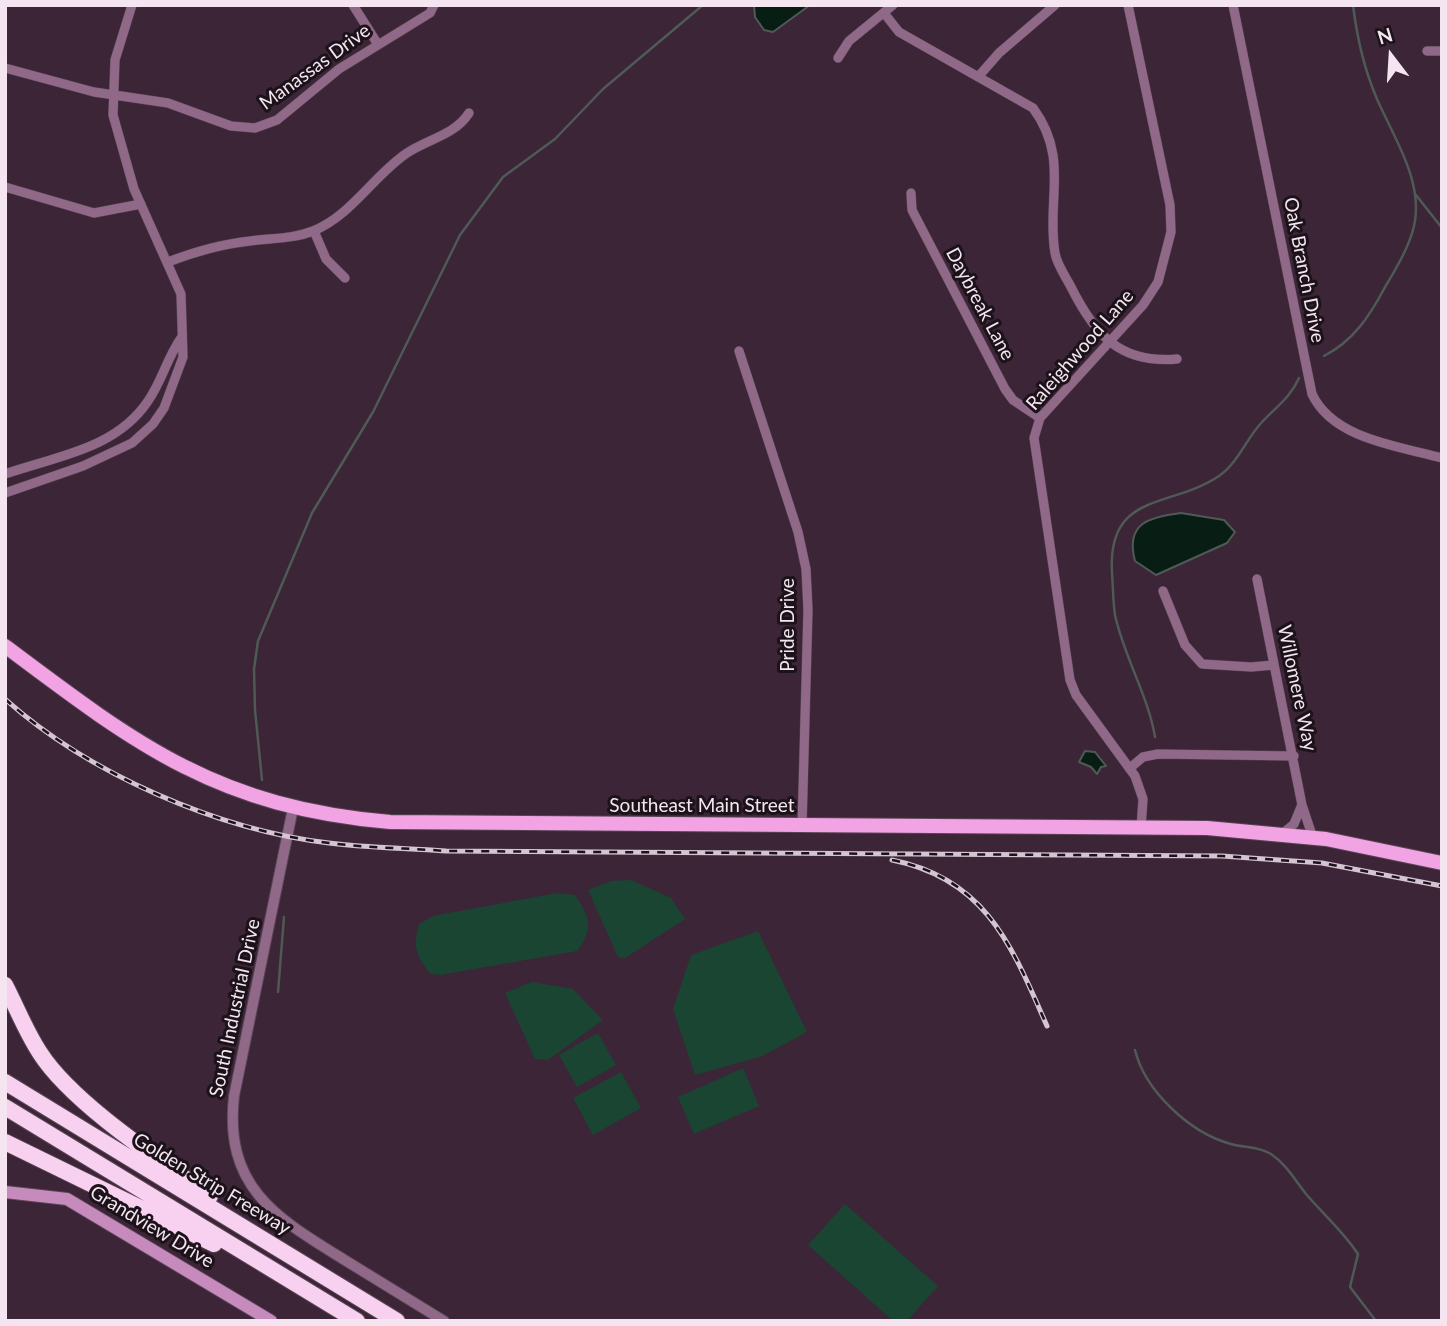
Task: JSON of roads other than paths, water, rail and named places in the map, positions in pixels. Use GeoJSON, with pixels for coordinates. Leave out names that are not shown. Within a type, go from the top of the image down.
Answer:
{"type":"FeatureCollection","features":[{"type":"Feature","properties":{"kind":"highway"},"geometry":{"type":"LineString","coordinates":[[5,985],[41,1054],[73,1090],[144,1149],[314,1271]]}},
{"type":"Feature","properties":{"kind":"highway","name":"Golden Strip Freeway"},"geometry":{"type":"LineString","coordinates":[[5,1082],[397,1321]]}},
{"type":"Feature","properties":{"kind":"highway"},"geometry":{"type":"LineString","coordinates":[[5,1107],[357,1321]]}},
{"type":"Feature","properties":{"kind":"highway"},"geometry":{"type":"LineString","coordinates":[[5,1142],[302,1287]]}},
{"type":"Feature","properties":{"kind":"main road","name":"Southeast Main Street"},"geometry":{"type":"LineString","coordinates":[[5,646],[100,717],[167,760],[238,792],[293,808],[390,821],[1141,828],[1282,834],[1442,863]]}},
{"type":"Feature","properties":{"kind":"main road","name":"Grandview Drive"},"geometry":{"type":"LineString","coordinates":[[5,1192],[67,1199],[271,1321]]}},
{"type":"Feature","properties":{"kind":"street"},"geometry":{"type":"LineString","coordinates":[[5,493],[110,456],[143,435],[170,397],[183,357],[183,302],[168,262],[141,205],[118,142],[113,94],[118,47],[132,5]]}},
{"type":"Feature","properties":{"kind":"street"},"geometry":{"type":"LineString","coordinates":[[353,5],[377,43]]}},
{"type":"Feature","properties":{"kind":"street","name":"Manassas Drive"},"geometry":{"type":"LineString","coordinates":[[5,68],[113,94],[168,103],[240,128],[263,126],[285,115],[339,69],[429,12],[434,5]]}},
{"type":"Feature","properties":{"kind":"street"},"geometry":{"type":"LineString","coordinates":[[838,58],[849,41],[893,5]]}},
{"type":"Feature","properties":{"kind":"street"},"geometry":{"type":"LineString","coordinates":[[978,76],[999,53],[1055,5]]}},
{"type":"Feature","properties":{"kind":"street","name":"Raleighwood Lane"},"geometry":{"type":"LineString","coordinates":[[1128,5],[1164,169],[1171,232],[1167,259],[1158,282],[1143,305],[1040,418],[1034,438],[1034,458],[1070,680],[1076,695],[1130,768],[1143,799],[1141,828]]}},
{"type":"Feature","properties":{"kind":"street","name":"Oak Branch Drive"},"geometry":{"type":"LineString","coordinates":[[1233,5],[1312,394],[1320,411],[1334,422],[1370,438],[1442,458]]}},
{"type":"Feature","properties":{"kind":"street"},"geometry":{"type":"LineString","coordinates":[[884,13],[899,32],[1034,108],[1044,122],[1057,174],[1055,256],[1079,303],[1110,342],[1139,359],[1153,362],[1177,359]]}},
{"type":"Feature","properties":{"kind":"street"},"geometry":{"type":"LineString","coordinates":[[1427,51],[1442,51]]}},
{"type":"Feature","properties":{"kind":"street"},"geometry":{"type":"LineString","coordinates":[[168,262],[231,244],[285,238],[314,231],[332,221],[395,162],[422,144],[452,131],[469,113]]}},
{"type":"Feature","properties":{"kind":"street"},"geometry":{"type":"LineString","coordinates":[[5,187],[94,213],[141,205]]}},
{"type":"Feature","properties":{"kind":"street","name":"Daybreak Lane"},"geometry":{"type":"LineString","coordinates":[[911,192],[912,210],[1005,389],[1013,400],[1040,418]]}},
{"type":"Feature","properties":{"kind":"street"},"geometry":{"type":"LineString","coordinates":[[314,231],[326,259],[345,278]]}},
{"type":"Feature","properties":{"kind":"street"},"geometry":{"type":"LineString","coordinates":[[5,474],[94,444],[125,429],[154,393],[181,338]]}},
{"type":"Feature","properties":{"kind":"street","name":"Pride Drive"},"geometry":{"type":"LineString","coordinates":[[739,351],[794,520],[806,569],[808,610],[802,825]]}},
{"type":"Feature","properties":{"kind":"street","name":"Willomere Way"},"geometry":{"type":"LineString","coordinates":[[1256,579],[1302,805],[1313,838]]}},
{"type":"Feature","properties":{"kind":"street"},"geometry":{"type":"LineString","coordinates":[[1163,591],[1185,645],[1202,664],[1274,665]]}},
{"type":"Feature","properties":{"kind":"street"},"geometry":{"type":"LineString","coordinates":[[1130,768],[1143,757],[1158,754],[1294,756]]}},
{"type":"Feature","properties":{"kind":"street"},"geometry":{"type":"LineString","coordinates":[[1282,834],[1294,824],[1302,805]]}},
{"type":"Feature","properties":{"kind":"street","name":"South Industrial Drive"},"geometry":{"type":"LineString","coordinates":[[293,808],[234,1096],[232,1127],[238,1159],[258,1197],[282,1221],[444,1321]]}},
{"type":"Feature","properties":{"kind":"waterway"},"geometry":{"type":"LineString","coordinates":[[262,780],[255,710],[254,669],[258,641],[312,513],[373,412],[460,235],[503,177],[555,139],[603,89],[703,5]]}},
{"type":"Feature","properties":{"kind":"waterway"},"geometry":{"type":"LineString","coordinates":[[1324,356],[1352,336],[1372,309],[1405,251],[1412,234],[1416,210],[1415,193],[1406,161],[1377,99],[1365,65],[1353,5]]}},
{"type":"Feature","properties":{"kind":"waterway"},"geometry":{"type":"LineString","coordinates":[[1416,195],[1442,228]]}},
{"type":"Feature","properties":{"kind":"waterway"},"geometry":{"type":"LineString","coordinates":[[1155,737],[1152,721],[1115,615],[1113,547],[1120,528],[1131,515],[1145,506],[1200,486],[1226,471],[1256,429],[1287,397],[1299,378]]}},
{"type":"Feature","properties":{"kind":"waterway"},"geometry":{"type":"LineString","coordinates":[[278,992],[284,917]]}},
{"type":"Feature","properties":{"kind":"waterway"},"geometry":{"type":"LineString","coordinates":[[1135,1050],[1148,1080],[1171,1108],[1185,1120],[1231,1144],[1266,1151],[1286,1167],[1358,1254],[1350,1287],[1376,1321]]}},
{"type":"Feature","properties":{"kind":"railway"},"geometry":{"type":"LineString","coordinates":[[5,699],[75,751],[157,794],[243,826],[329,843],[446,851],[1222,856],[1322,863],[1442,886]]}},
{"type":"Feature","properties":{"kind":"railway"},"geometry":{"type":"LineString","coordinates":[[892,860],[925,869],[974,900],[1008,944],[1047,1026]]}}]}
